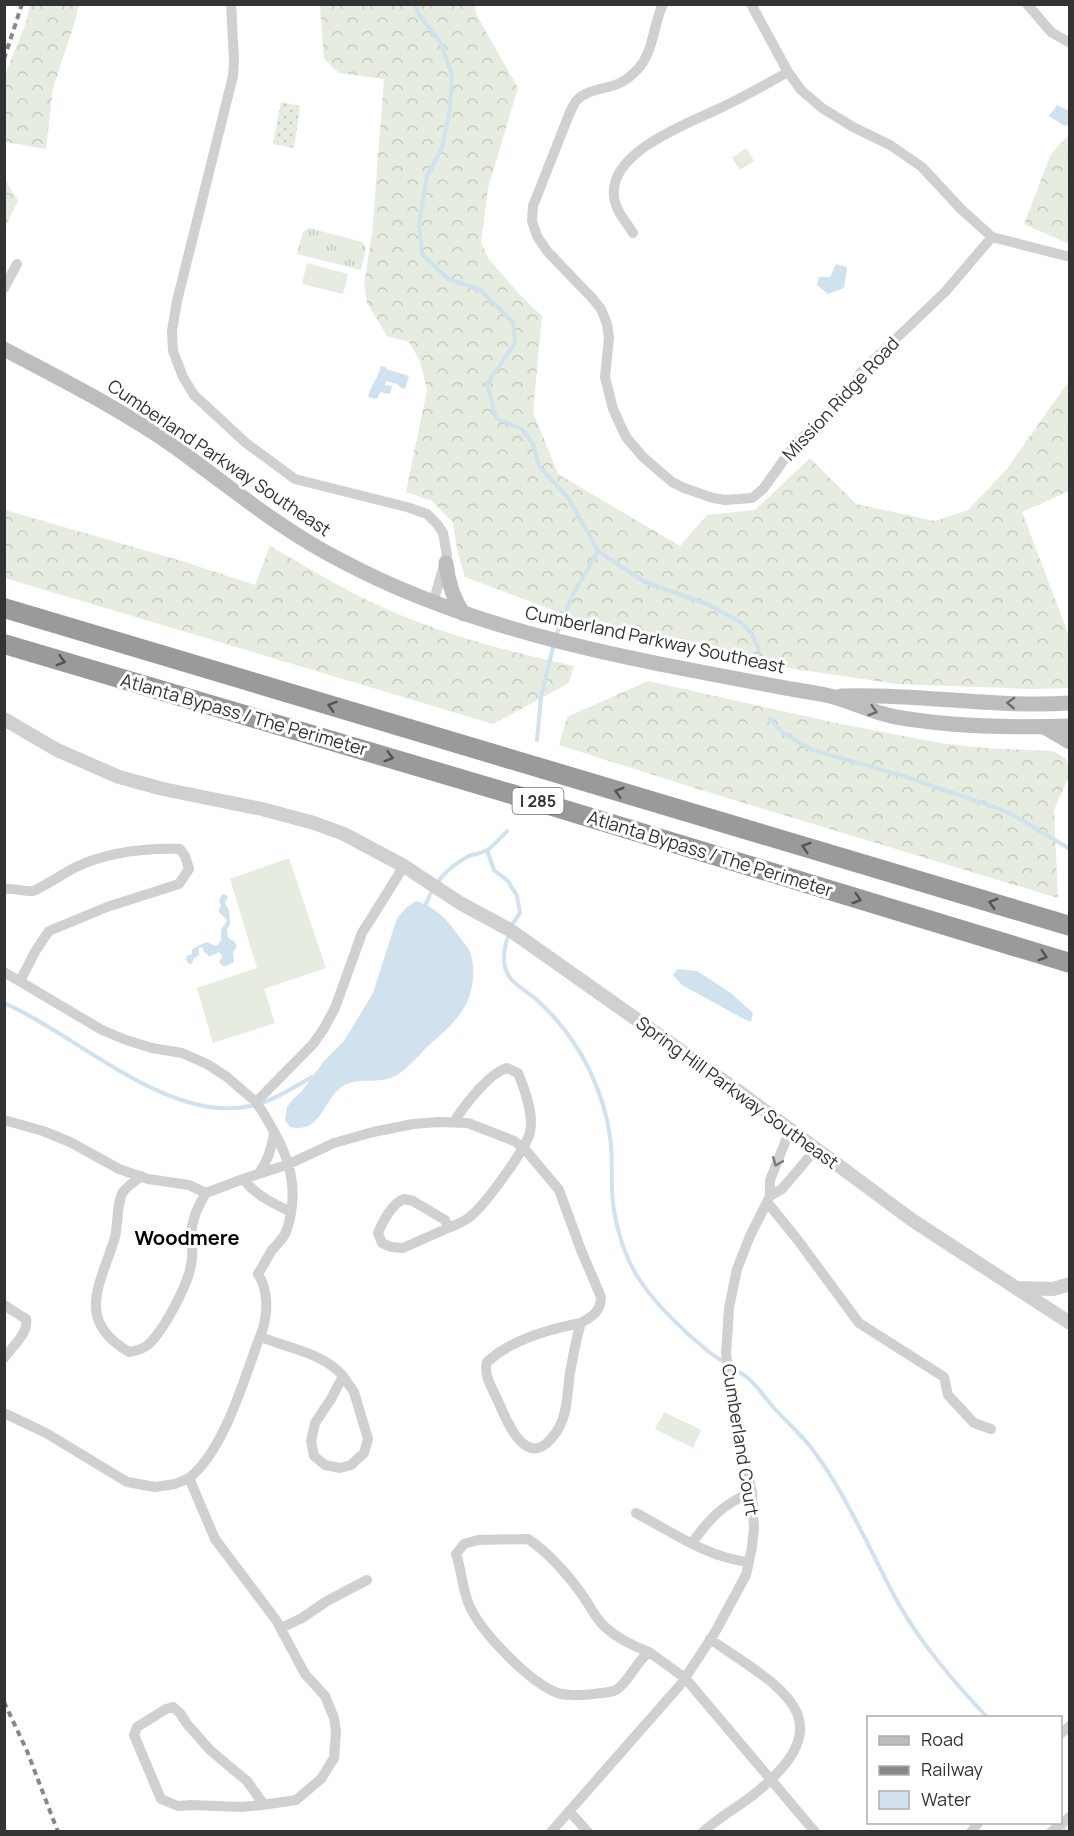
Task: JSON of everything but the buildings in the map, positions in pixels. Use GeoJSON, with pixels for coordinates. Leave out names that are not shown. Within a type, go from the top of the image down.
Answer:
{"type":"FeatureCollection","features":[{"type":"Feature","properties":{"kind":"highway","name":"Atlanta Bypass / The Perimeter"},"geometry":{"type":"LineString","coordinates":[[4,608],[1070,926]]}},
{"type":"Feature","properties":{"kind":"highway","name":"Atlanta Bypass / The Perimeter"},"geometry":{"type":"LineString","coordinates":[[4,644],[544,803],[1070,963]]}},
{"type":"Feature","properties":{"kind":"main road","name":"Cumberland Parkway Southeast"},"geometry":{"type":"LineString","coordinates":[[4,349],[132,419],[175,447],[274,521],[321,550],[376,579],[464,614],[559,641],[832,697],[876,713],[896,717],[958,724],[1070,726]]}},
{"type":"Feature","properties":{"kind":"main road"},"geometry":{"type":"LineString","coordinates":[[446,563],[447,578],[464,614]]}},
{"type":"Feature","properties":{"kind":"main road","name":"Cumberland Parkway Southeast"},"geometry":{"type":"LineString","coordinates":[[832,697],[878,695],[966,701],[1070,703]]}},
{"type":"Feature","properties":{"kind":"main road"},"geometry":{"type":"LineString","coordinates":[[1043,727],[1070,742]]}},
{"type":"Feature","properties":{"kind":"street"},"geometry":{"type":"LineString","coordinates":[[231,4],[233,76],[177,301],[172,331],[173,351],[183,377],[194,395],[252,448],[295,479],[390,502],[427,514],[443,533],[447,548],[446,563],[433,603]]}},
{"type":"Feature","properties":{"kind":"street","name":"Mission Ridge Road"},"geometry":{"type":"LineString","coordinates":[[663,4],[651,45],[639,69],[620,83],[577,99],[533,206],[532,221],[537,236],[547,251],[601,309],[609,338],[605,377],[618,423],[626,437],[643,457],[672,482],[713,498],[740,500],[752,498],[771,480],[796,443],[844,400],[861,371],[945,292],[992,237]]}},
{"type":"Feature","properties":{"kind":"street"},"geometry":{"type":"LineString","coordinates":[[751,4],[788,72],[801,90],[822,108],[853,127],[890,144],[922,167],[961,209],[992,237],[1070,257]]}},
{"type":"Feature","properties":{"kind":"street"},"geometry":{"type":"LineString","coordinates":[[1027,4],[1051,32],[1070,43]]}},
{"type":"Feature","properties":{"kind":"street"},"geometry":{"type":"LineString","coordinates":[[633,233],[617,208],[614,196],[615,184],[620,173],[634,155],[676,129],[788,72]]}},
{"type":"Feature","properties":{"kind":"street"},"geometry":{"type":"LineString","coordinates":[[4,288],[17,264]]}},
{"type":"Feature","properties":{"kind":"street","name":"Spring Hill Parkway Southeast"},"geometry":{"type":"LineString","coordinates":[[4,719],[57,750],[119,777],[152,787],[262,809],[314,823],[344,834],[404,866],[460,903],[510,930],[745,1096],[912,1220],[1070,1323]]}},
{"type":"Feature","properties":{"kind":"street"},"geometry":{"type":"LineString","coordinates":[[4,889],[33,891],[95,859],[160,849],[180,849],[189,869],[178,884],[107,907],[49,931],[20,981]]}},
{"type":"Feature","properties":{"kind":"street"},"geometry":{"type":"LineString","coordinates":[[256,1102],[313,1044],[323,1030],[335,1008],[362,933],[404,866]]}},
{"type":"Feature","properties":{"kind":"street"},"geometry":{"type":"LineString","coordinates":[[4,972],[102,1030],[143,1045],[182,1053],[207,1064],[227,1077],[256,1102],[289,1164],[293,1183],[291,1212],[285,1234],[258,1274],[265,1288],[266,1317],[261,1336],[221,1434],[196,1473],[175,1484],[155,1487],[127,1482],[46,1433],[4,1413]]}},
{"type":"Feature","properties":{"kind":"street"},"geometry":{"type":"LineString","coordinates":[[448,1228],[445,1220],[413,1201],[404,1199],[392,1209],[378,1233],[382,1242],[391,1247],[403,1248],[463,1222],[483,1204],[524,1148],[530,1131],[529,1111],[518,1073],[507,1068],[500,1070],[478,1091],[454,1122]]}},
{"type":"Feature","properties":{"kind":"street"},"geometry":{"type":"LineString","coordinates":[[4,1120],[69,1142],[119,1169],[141,1176],[189,1185],[206,1193]]}},
{"type":"Feature","properties":{"kind":"street"},"geometry":{"type":"LineString","coordinates":[[141,1176],[124,1190],[121,1197],[118,1228],[95,1297],[97,1318],[104,1333],[115,1344],[129,1352],[142,1349],[149,1344],[163,1325],[182,1289],[191,1268],[194,1215],[206,1193],[289,1164],[334,1143],[413,1124],[468,1123],[514,1141],[524,1148],[559,1190],[601,1297],[599,1310],[581,1323],[538,1334],[504,1350],[487,1362],[485,1373],[507,1424],[523,1445],[529,1449],[540,1448],[549,1441],[563,1419],[581,1323]]}},
{"type":"Feature","properties":{"kind":"street","name":"Cumberland Court"},"geometry":{"type":"LineString","coordinates":[[551,1832],[685,1678],[746,1575],[754,1528],[752,1492],[737,1432],[726,1354],[729,1308],[737,1269],[750,1236],[769,1199],[770,1180],[790,1130]]}},
{"type":"Feature","properties":{"kind":"street"},"geometry":{"type":"LineString","coordinates":[[259,1174],[270,1154],[274,1132]]}},
{"type":"Feature","properties":{"kind":"street","name":"Cumberland Court"},"geometry":{"type":"LineString","coordinates":[[769,1199],[782,1189],[816,1149]]}},
{"type":"Feature","properties":{"kind":"street"},"geometry":{"type":"LineString","coordinates":[[243,1179],[250,1189],[291,1212]]}},
{"type":"Feature","properties":{"kind":"street"},"geometry":{"type":"LineString","coordinates":[[769,1199],[859,1323],[944,1377],[948,1395],[974,1423],[991,1429]]}},
{"type":"Feature","properties":{"kind":"street"},"geometry":{"type":"LineString","coordinates":[[1016,1287],[1053,1289],[1070,1284]]}},
{"type":"Feature","properties":{"kind":"street"},"geometry":{"type":"LineString","coordinates":[[4,1305],[26,1319],[27,1324],[23,1334],[4,1358]]}},
{"type":"Feature","properties":{"kind":"street"},"geometry":{"type":"LineString","coordinates":[[261,1336],[302,1350],[338,1370],[343,1376],[354,1392],[368,1439],[364,1453],[351,1465],[340,1468],[325,1465],[314,1456],[310,1441],[315,1423],[343,1376]]}},
{"type":"Feature","properties":{"kind":"street"},"geometry":{"type":"LineString","coordinates":[[189,1478],[215,1539],[281,1628],[305,1674],[325,1696],[334,1718],[336,1732],[334,1758],[330,1768],[321,1779],[301,1797],[283,1803],[242,1807],[178,1806],[161,1798],[134,1735],[137,1727],[173,1707],[210,1750],[247,1781],[262,1805]]}},
{"type":"Feature","properties":{"kind":"street"},"geometry":{"type":"LineString","coordinates":[[692,1543],[709,1520],[722,1508],[752,1492]]}},
{"type":"Feature","properties":{"kind":"street"},"geometry":{"type":"LineString","coordinates":[[636,1513],[713,1555],[749,1562]]}},
{"type":"Feature","properties":{"kind":"street"},"geometry":{"type":"LineString","coordinates":[[649,1652],[640,1659],[622,1685],[614,1691],[585,1695],[564,1695],[552,1691],[524,1671],[491,1639],[478,1621],[464,1589],[456,1554],[465,1544],[478,1540],[528,1539],[539,1546],[584,1597],[593,1614],[605,1627],[630,1645],[649,1652],[685,1678],[815,1832]]}},
{"type":"Feature","properties":{"kind":"street"},"geometry":{"type":"LineString","coordinates":[[281,1628],[367,1580]]}},
{"type":"Feature","properties":{"kind":"street"},"geometry":{"type":"LineString","coordinates":[[703,1832],[771,1779],[796,1748],[800,1738],[800,1726],[794,1706],[781,1689],[710,1639]]}},
{"type":"Feature","properties":{"kind":"street"},"geometry":{"type":"LineString","coordinates":[[569,1811],[588,1832]]}},
{"type":"Feature","properties":{"kind":"green space"},"geometry":{"type":"Polygon","coordinates":[[[30,5],[79,5],[53,88],[46,149],[5,142],[5,75],[26,22],[30,5]]]}},
{"type":"Feature","properties":{"kind":"green space"},"geometry":{"type":"Polygon","coordinates":[[[320,5],[475,5],[476,14],[518,88],[488,188],[481,242],[488,258],[542,316],[533,412],[558,474],[680,546],[707,515],[755,510],[810,458],[856,504],[935,521],[968,510],[1006,470],[1069,381],[1069,491],[1022,512],[1069,636],[1069,688],[1030,689],[897,684],[795,669],[602,629],[465,577],[457,549],[453,522],[432,501],[406,492],[427,390],[420,361],[409,342],[387,336],[367,303],[364,285],[372,234],[384,79],[339,73],[324,59],[320,5]]]}},
{"type":"Feature","properties":{"kind":"green space"},"geometry":{"type":"Polygon","coordinates":[[[281,102],[300,106],[294,148],[273,144],[281,102]]]}},
{"type":"Feature","properties":{"kind":"green space"},"geometry":{"type":"Polygon","coordinates":[[[1069,135],[1069,244],[1024,224],[1051,154],[1069,135]]]}},
{"type":"Feature","properties":{"kind":"green space"},"geometry":{"type":"Polygon","coordinates":[[[746,148],[754,161],[740,170],[732,158],[746,148]]]}},
{"type":"Feature","properties":{"kind":"green space"},"geometry":{"type":"Polygon","coordinates":[[[5,179],[18,201],[5,227],[5,179]]]}},
{"type":"Feature","properties":{"kind":"green space"},"geometry":{"type":"Polygon","coordinates":[[[309,228],[362,242],[366,247],[361,270],[297,254],[303,232],[309,228]]]}},
{"type":"Feature","properties":{"kind":"green space"},"geometry":{"type":"Polygon","coordinates":[[[307,263],[348,274],[343,294],[302,284],[307,263]]]}},
{"type":"Feature","properties":{"kind":"green space"},"geometry":{"type":"Polygon","coordinates":[[[5,510],[182,561],[255,585],[270,546],[352,593],[403,616],[488,645],[574,666],[569,683],[493,724],[5,578],[5,510]]]}},
{"type":"Feature","properties":{"kind":"green space"},"geometry":{"type":"Polygon","coordinates":[[[648,681],[836,723],[940,743],[985,748],[1053,751],[1066,759],[1070,767],[1069,776],[1054,810],[1058,898],[559,745],[567,717],[648,681]]]}},
{"type":"Feature","properties":{"kind":"green space"},"geometry":{"type":"Polygon","coordinates":[[[289,858],[326,968],[264,989],[275,1023],[213,1043],[197,988],[257,968],[230,879],[289,858]]]}},
{"type":"Feature","properties":{"kind":"green space"},"geometry":{"type":"Polygon","coordinates":[[[664,1412],[701,1430],[693,1448],[655,1429],[664,1412]]]}},
{"type":"Feature","properties":{"kind":"water"},"geometry":{"type":"Polygon","coordinates":[[[1057,105],[1069,111],[1069,126],[1049,116],[1057,105]]]}},
{"type":"Feature","properties":{"kind":"water"},"geometry":{"type":"Polygon","coordinates":[[[836,264],[847,267],[844,288],[828,294],[817,285],[819,277],[830,277],[836,264]]]}},
{"type":"Feature","properties":{"kind":"water"},"geometry":{"type":"Polygon","coordinates":[[[381,366],[409,376],[405,389],[386,381],[385,385],[392,386],[390,394],[380,392],[377,399],[368,397],[371,388],[381,366]]]}},
{"type":"Feature","properties":{"kind":"water"},"geometry":{"type":"Polygon","coordinates":[[[222,894],[228,897],[225,903],[229,910],[228,938],[237,946],[233,953],[234,962],[224,967],[219,962],[221,954],[218,952],[210,957],[203,948],[199,947],[199,955],[194,958],[192,964],[189,964],[186,960],[187,956],[192,954],[192,949],[206,942],[216,946],[221,940],[221,931],[227,920],[218,911],[222,894]]]}},
{"type":"Feature","properties":{"kind":"water"},"geometry":{"type":"Polygon","coordinates":[[[416,901],[428,906],[443,917],[469,950],[473,973],[466,1005],[450,1026],[397,1075],[383,1080],[346,1084],[334,1094],[315,1121],[300,1128],[290,1127],[285,1120],[287,1107],[324,1061],[344,1041],[373,993],[397,918],[416,901]]]}},
{"type":"Feature","properties":{"kind":"water"},"geometry":{"type":"Polygon","coordinates":[[[677,969],[697,971],[731,993],[753,1013],[751,1022],[682,985],[673,975],[677,969]]]}},
{"type":"Feature","properties":{"kind":"waterway"},"geometry":{"type":"LineString","coordinates":[[415,4],[419,15],[441,43],[452,75],[450,109],[442,148],[427,176],[419,224],[422,254],[448,279],[480,290],[513,322],[515,343],[487,384],[496,418],[522,429],[533,444],[539,466],[569,499],[598,551],[643,581],[709,605],[740,622],[752,634],[759,650]]}},
{"type":"Feature","properties":{"kind":"waterway"},"geometry":{"type":"LineString","coordinates":[[556,636],[572,596],[598,551]]}},
{"type":"Feature","properties":{"kind":"waterway"},"geometry":{"type":"LineString","coordinates":[[537,740],[541,697],[554,643]]}},
{"type":"Feature","properties":{"kind":"waterway"},"geometry":{"type":"LineString","coordinates":[[770,719],[782,732],[812,750],[897,774],[997,808],[1070,849]]}},
{"type":"Feature","properties":{"kind":"waterway"},"geometry":{"type":"LineString","coordinates":[[426,904],[433,889],[448,870],[469,856],[490,848],[507,831]]}},
{"type":"Feature","properties":{"kind":"waterway"},"geometry":{"type":"LineString","coordinates":[[487,850],[494,870],[508,881],[517,896],[520,913],[511,926]]}},
{"type":"Feature","properties":{"kind":"waterway"},"geometry":{"type":"LineString","coordinates":[[509,933],[504,957],[508,974],[514,982],[545,1007],[566,1032],[584,1059],[599,1093],[611,1143],[616,1223],[627,1256],[637,1276],[661,1307],[680,1326],[709,1352],[749,1379],[810,1446],[846,1502],[906,1617],[939,1662],[986,1716]]}},
{"type":"Feature","properties":{"kind":"waterway"},"geometry":{"type":"LineString","coordinates":[[4,1003],[32,1017],[123,1073],[187,1102],[219,1108],[250,1106],[274,1098],[312,1077]]}},
{"type":"Feature","properties":{"kind":"waterway"},"geometry":{"type":"LineString","coordinates":[[1062,1822],[1065,1832]]}},
{"type":"Feature","properties":{"kind":"railway"},"geometry":{"type":"LineString","coordinates":[[4,59],[22,4]]}},
{"type":"Feature","properties":{"kind":"railway"},"geometry":{"type":"LineString","coordinates":[[4,1702],[27,1751],[58,1832]]}},
{"type":"Feature","properties":{"kind":"district","name":"Woodmere"},"geometry":{"type":"Point","coordinates":[187,1238]}}]}
